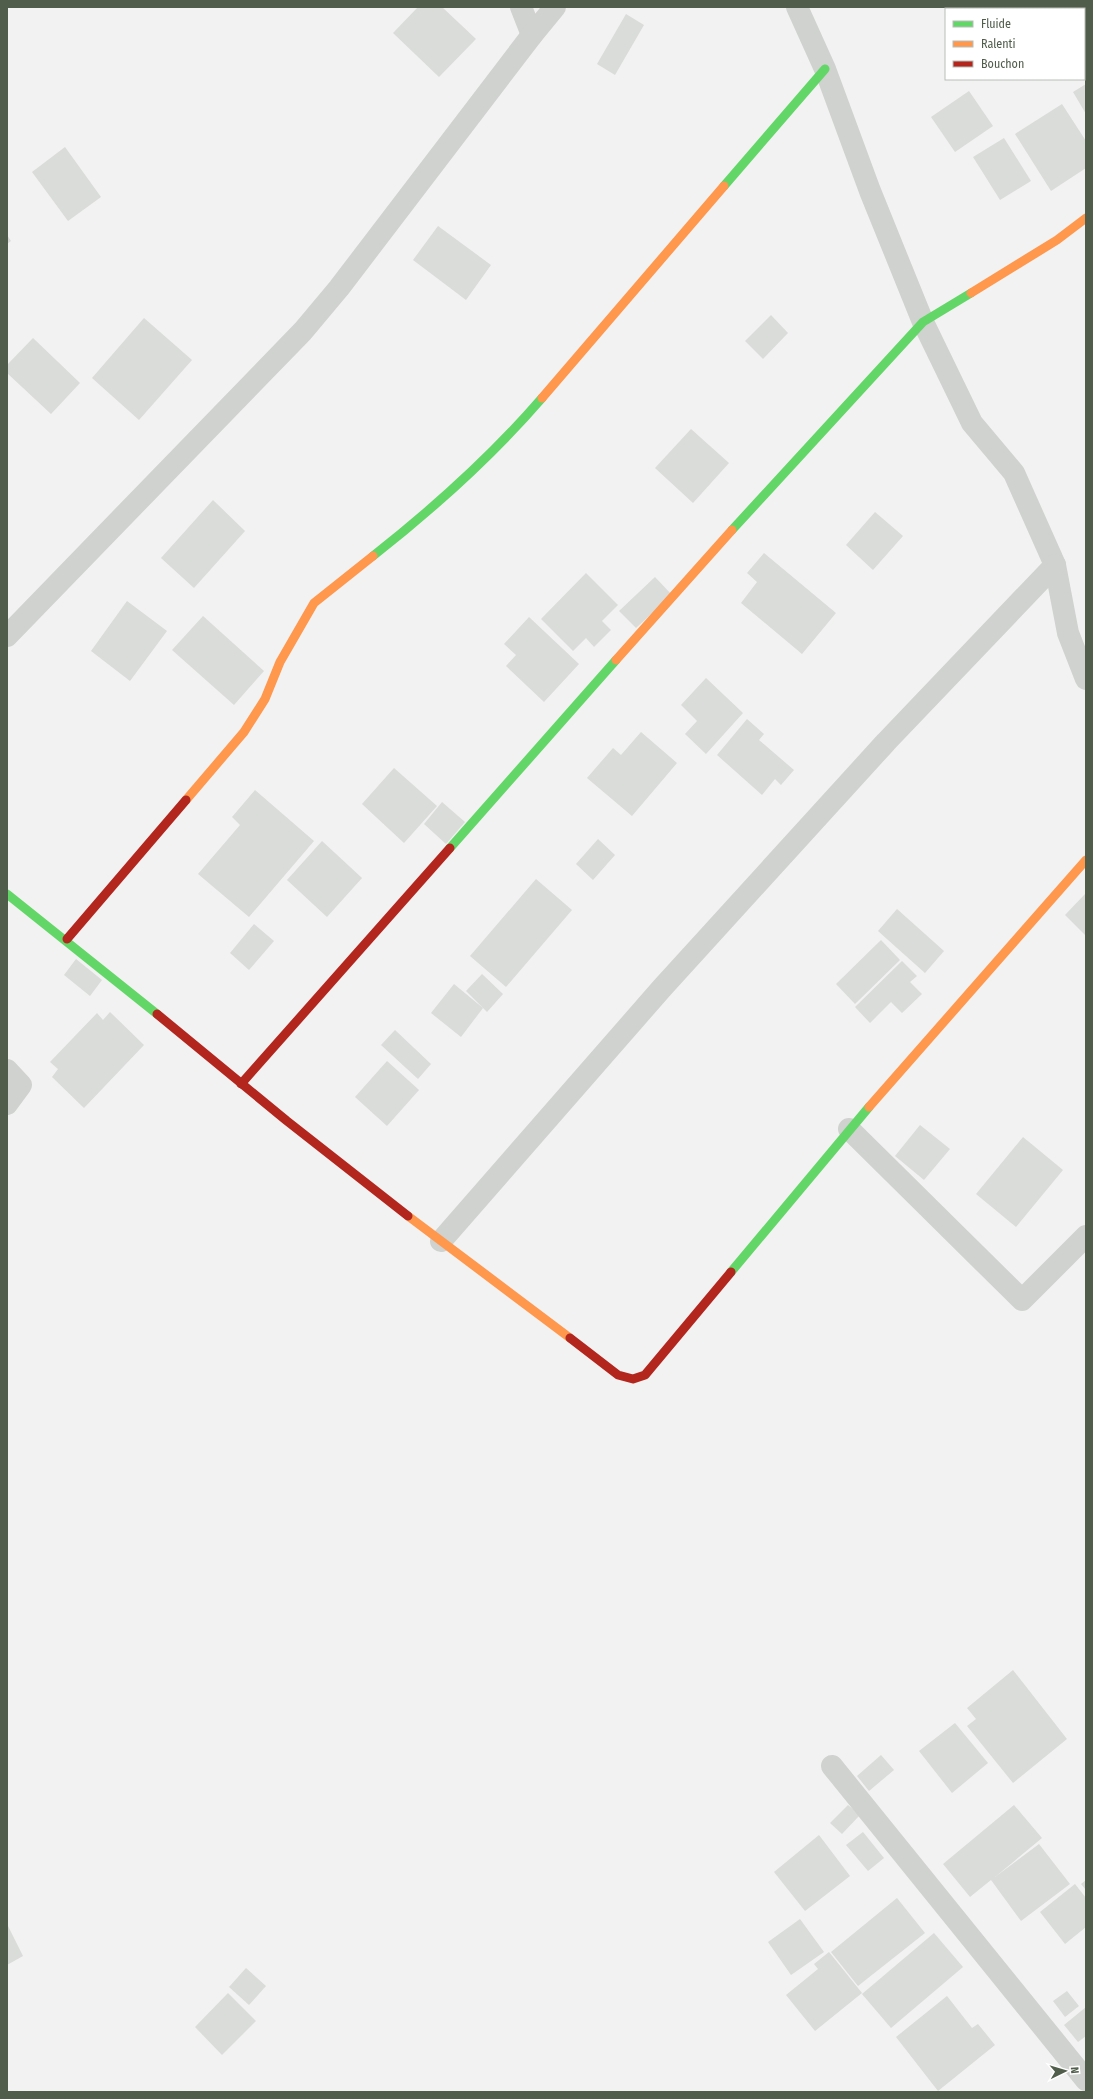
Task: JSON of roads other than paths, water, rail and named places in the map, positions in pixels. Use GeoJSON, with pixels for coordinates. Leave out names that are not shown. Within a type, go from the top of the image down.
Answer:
{"type":"FeatureCollection","features":[{"type":"Feature","properties":{"kind":"street"},"geometry":{"type":"LineString","coordinates":[[521,7],[532,34]]}},
{"type":"Feature","properties":{"kind":"street"},"geometry":{"type":"LineString","coordinates":[[7,636],[303,331],[344,281],[532,34],[555,7]]}},
{"type":"Feature","properties":{"kind":"street"},"geometry":{"type":"LineString","coordinates":[[797,7],[825,69],[870,191],[923,322],[972,423],[1014,473],[1055,564],[1068,633],[1086,679]]}},
{"type":"Feature","properties":{"kind":"street"},"geometry":{"type":"LineString","coordinates":[[67,939],[244,732],[265,699],[280,662],[314,603],[429,512],[515,429],[825,69]]}},
{"type":"Feature","properties":{"kind":"street"},"geometry":{"type":"LineString","coordinates":[[241,1084],[696,569],[923,322],[1057,240],[1086,218]]}},
{"type":"Feature","properties":{"kind":"street"},"geometry":{"type":"LineString","coordinates":[[441,1241],[673,976],[886,742],[1055,564]]}},
{"type":"Feature","properties":{"kind":"street"},"geometry":{"type":"LineString","coordinates":[[7,894],[67,939],[241,1084],[441,1241],[618,1375],[633,1379],[646,1374],[849,1129],[1086,860]]}},
{"type":"Feature","properties":{"kind":"street"},"geometry":{"type":"LineString","coordinates":[[7,1070],[21,1085],[7,1104]]}},
{"type":"Feature","properties":{"kind":"street"},"geometry":{"type":"LineString","coordinates":[[849,1129],[1022,1300],[1086,1236]]}},
{"type":"Feature","properties":{"kind":"street"},"geometry":{"type":"LineString","coordinates":[[832,1766],[1086,2080]]}}]}
